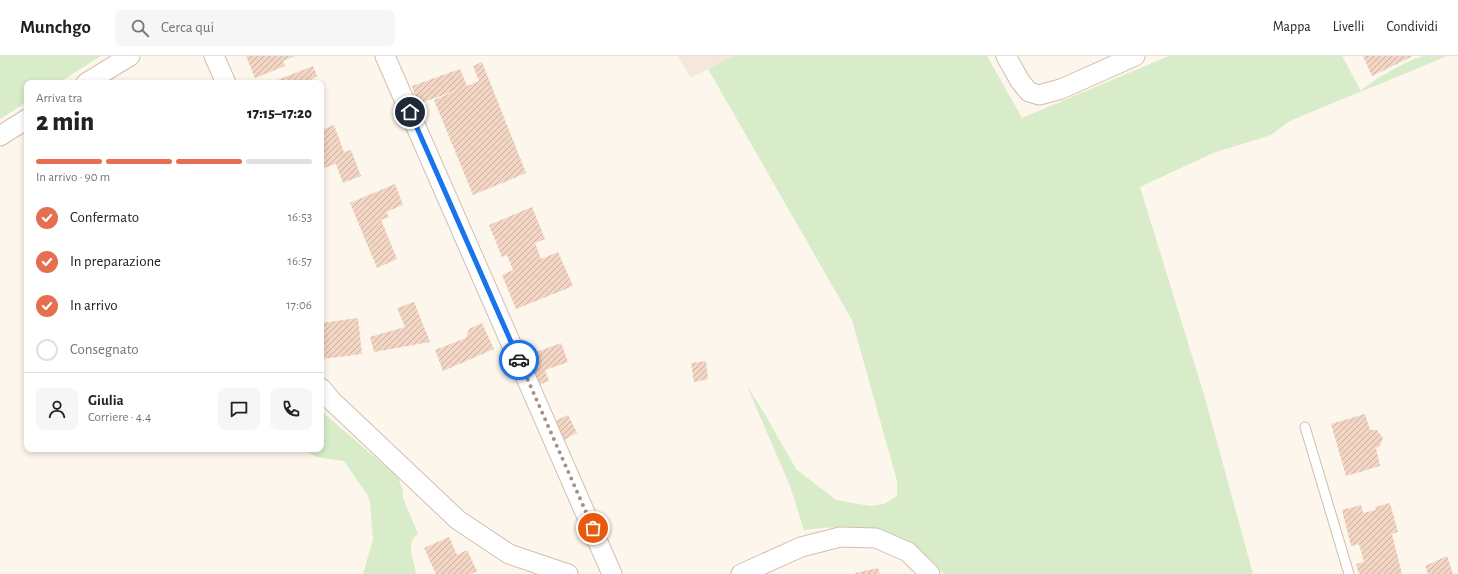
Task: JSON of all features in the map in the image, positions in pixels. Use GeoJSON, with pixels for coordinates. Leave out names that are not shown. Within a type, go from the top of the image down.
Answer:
{"type":"FeatureCollection","features":[{"type":"Feature","properties":{"kind":"street"},"geometry":{"type":"LineString","coordinates":[[91,80],[130,56]]}},
{"type":"Feature","properties":{"kind":"street"},"geometry":{"type":"LineString","coordinates":[[214,56],[225,80]]}},
{"type":"Feature","properties":{"kind":"street"},"geometry":{"type":"LineString","coordinates":[[385,56],[612,574]]}},
{"type":"Feature","properties":{"kind":"street"},"geometry":{"type":"LineString","coordinates":[[1006,56],[1020,81],[1030,92],[1039,96],[1061,89],[1135,56]]}},
{"type":"Feature","properties":{"kind":"street"},"geometry":{"type":"LineString","coordinates":[[0,136],[24,121]]}},
{"type":"Feature","properties":{"kind":"street"},"geometry":{"type":"LineString","coordinates":[[324,392],[332,401],[458,520],[509,554],[568,574]]}},
{"type":"Feature","properties":{"kind":"street"},"geometry":{"type":"LineString","coordinates":[[741,574],[801,547],[840,537],[876,538],[908,552],[930,574]]}},
{"type":"Feature","properties":{"kind":"lane"},"geometry":{"type":"LineString","coordinates":[[1305,427],[1349,574]]}},
{"type":"Feature","properties":{"kind":"shaded area"},"geometry":{"type":"Polygon","coordinates":[[[677,56],[733,56],[691,78],[677,56]]]}},
{"type":"Feature","properties":{"kind":"green space"},"geometry":{"type":"Polygon","coordinates":[[[0,56],[101,56],[63,80],[24,80],[24,104],[0,119],[0,56]]]}},
{"type":"Feature","properties":{"kind":"green space"},"geometry":{"type":"Polygon","coordinates":[[[733,56],[987,56],[1022,118],[1169,56],[1342,56],[1361,91],[1391,70],[1410,61],[1424,56],[1447,56],[1288,122],[1271,135],[1213,153],[1140,187],[1205,398],[1253,574],[944,574],[925,554],[914,546],[891,534],[865,528],[851,527],[804,530],[790,486],[747,386],[796,469],[836,500],[870,506],[884,504],[897,496],[897,481],[852,320],[708,69],[733,56]]]}},
{"type":"Feature","properties":{"kind":"green space"},"geometry":{"type":"Polygon","coordinates":[[[324,414],[398,477],[403,491],[403,498],[418,534],[414,538],[411,547],[416,574],[363,574],[373,539],[368,496],[344,461],[313,455],[308,452],[324,452],[324,414]]]}},
{"type":"Feature","properties":{"kind":"building"},"geometry":{"type":"Polygon","coordinates":[[[246,56],[295,56],[283,61],[285,66],[255,78],[246,56]]]}},
{"type":"Feature","properties":{"kind":"building"},"geometry":{"type":"Polygon","coordinates":[[[1363,56],[1413,56],[1372,76],[1363,56]]]}},
{"type":"Feature","properties":{"kind":"building"},"geometry":{"type":"Polygon","coordinates":[[[482,62],[526,173],[473,195],[434,100],[460,89],[418,104],[412,86],[460,69],[467,86],[479,81],[473,66],[482,62]]]}},
{"type":"Feature","properties":{"kind":"building"},"geometry":{"type":"Polygon","coordinates":[[[313,66],[317,76],[312,80],[278,80],[313,66]]]}},
{"type":"Feature","properties":{"kind":"building"},"geometry":{"type":"Polygon","coordinates":[[[334,125],[344,152],[351,150],[361,176],[343,183],[336,164],[324,168],[324,129],[334,125]]]}},
{"type":"Feature","properties":{"kind":"building"},"geometry":{"type":"Polygon","coordinates":[[[395,184],[403,205],[386,212],[389,217],[381,220],[397,259],[377,268],[350,203],[395,184]]]}},
{"type":"Feature","properties":{"kind":"building"},"geometry":{"type":"Polygon","coordinates":[[[532,207],[545,239],[535,243],[541,259],[558,252],[573,286],[516,309],[502,275],[513,270],[507,255],[502,257],[489,225],[532,207]]]}},
{"type":"Feature","properties":{"kind":"building"},"geometry":{"type":"Polygon","coordinates":[[[414,302],[430,342],[374,352],[370,337],[405,327],[397,308],[414,302]]]}},
{"type":"Feature","properties":{"kind":"building"},"geometry":{"type":"Polygon","coordinates":[[[358,318],[362,354],[324,359],[324,323],[358,318]]]}},
{"type":"Feature","properties":{"kind":"building"},"geometry":{"type":"Polygon","coordinates":[[[482,323],[494,349],[443,371],[435,350],[466,338],[469,329],[482,323]]]}},
{"type":"Feature","properties":{"kind":"building"},"geometry":{"type":"Polygon","coordinates":[[[561,343],[568,362],[545,370],[549,381],[538,385],[526,356],[561,343]]]}},
{"type":"Feature","properties":{"kind":"building"},"geometry":{"type":"Polygon","coordinates":[[[706,361],[708,379],[694,382],[691,363],[706,361]]]}},
{"type":"Feature","properties":{"kind":"building"},"geometry":{"type":"Polygon","coordinates":[[[1365,414],[1370,430],[1377,430],[1383,438],[1380,446],[1376,448],[1380,466],[1346,476],[1331,424],[1365,414]]]}},
{"type":"Feature","properties":{"kind":"building"},"geometry":{"type":"Polygon","coordinates":[[[568,415],[577,433],[564,440],[555,421],[568,415]]]}},
{"type":"Feature","properties":{"kind":"building"},"geometry":{"type":"Polygon","coordinates":[[[1390,503],[1398,532],[1392,534],[1402,574],[1359,574],[1356,564],[1364,562],[1359,544],[1351,546],[1342,510],[1361,505],[1363,513],[1376,510],[1375,507],[1390,503]]]}},
{"type":"Feature","properties":{"kind":"building"},"geometry":{"type":"Polygon","coordinates":[[[449,537],[457,555],[467,550],[477,571],[471,574],[436,574],[424,548],[449,537]]]}},
{"type":"Feature","properties":{"kind":"building"},"geometry":{"type":"Polygon","coordinates":[[[1447,556],[1453,574],[1428,574],[1425,566],[1447,556]]]}},
{"type":"Feature","properties":{"kind":"building"},"geometry":{"type":"Polygon","coordinates":[[[878,568],[880,574],[855,574],[855,573],[878,568]]]}},
{"type":"Feature","properties":{"kind":"way so far"},"geometry":{"type":"LineString","coordinates":[[519,360],[593,528]]}},
{"type":"Feature","properties":{"kind":"route"},"geometry":{"type":"LineString","coordinates":[[410,112],[519,360]]}}]}
